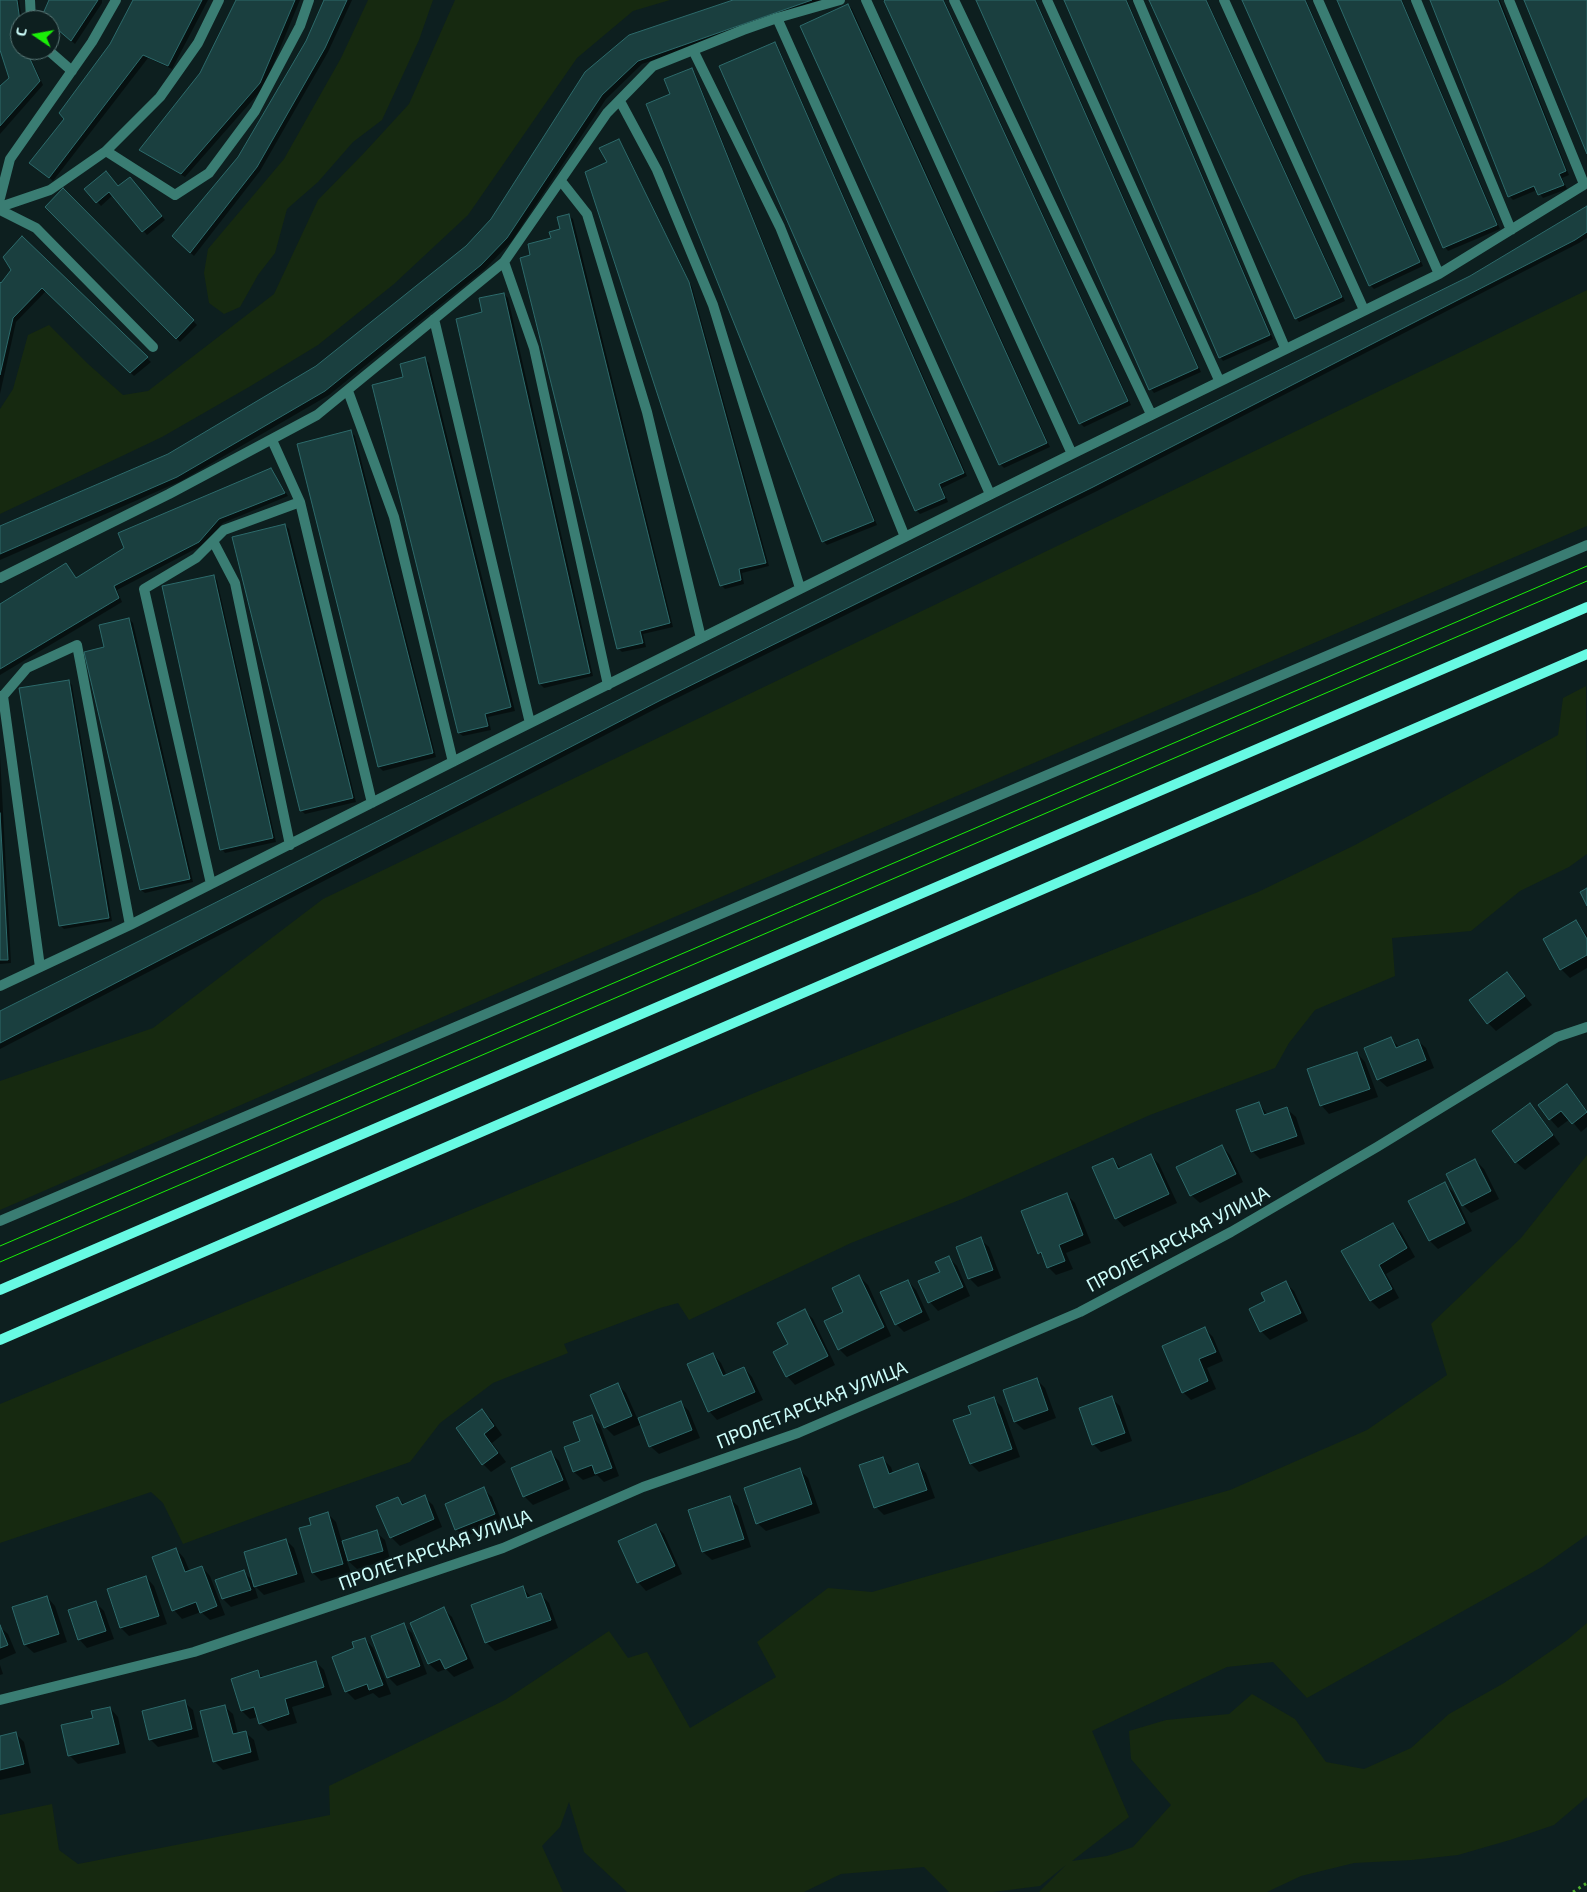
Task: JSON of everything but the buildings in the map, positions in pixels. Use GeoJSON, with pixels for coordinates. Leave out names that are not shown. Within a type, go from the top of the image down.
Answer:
{"type":"FeatureCollection","features":[{"type":"Feature","properties":{"kind":"main road"},"geometry":{"type":"LineString","coordinates":[[0,1290],[1587,607]]}},
{"type":"Feature","properties":{"kind":"main road"},"geometry":{"type":"LineString","coordinates":[[0,1340],[1587,654]]}},
{"type":"Feature","properties":{"kind":"street"},"geometry":{"type":"LineString","coordinates":[[0,198],[10,159],[92,42],[116,0]]}},
{"type":"Feature","properties":{"kind":"street"},"geometry":{"type":"LineString","coordinates":[[0,208],[50,190],[106,151],[160,97],[198,43],[219,0]]}},
{"type":"Feature","properties":{"kind":"street"},"geometry":{"type":"LineString","coordinates":[[106,151],[175,195],[209,173],[255,111],[300,26],[309,0]]}},
{"type":"Feature","properties":{"kind":"street"},"geometry":{"type":"LineString","coordinates":[[0,578],[169,494],[317,415],[504,262],[607,113],[653,66],[777,18],[840,0]]}},
{"type":"Feature","properties":{"kind":"street"},"geometry":{"type":"LineString","coordinates":[[866,0],[1072,454]]}},
{"type":"Feature","properties":{"kind":"street"},"geometry":{"type":"LineString","coordinates":[[954,0],[1151,414]]}},
{"type":"Feature","properties":{"kind":"street"},"geometry":{"type":"LineString","coordinates":[[1047,0],[1219,380]]}},
{"type":"Feature","properties":{"kind":"street"},"geometry":{"type":"LineString","coordinates":[[1138,0],[1284,348]]}},
{"type":"Feature","properties":{"kind":"street"},"geometry":{"type":"LineString","coordinates":[[1224,0],[1364,310]]}},
{"type":"Feature","properties":{"kind":"street"},"geometry":{"type":"LineString","coordinates":[[1318,0],[1439,274]]}},
{"type":"Feature","properties":{"kind":"street"},"geometry":{"type":"LineString","coordinates":[[1416,0],[1511,230]]}},
{"type":"Feature","properties":{"kind":"street"},"geometry":{"type":"LineString","coordinates":[[0,986],[130,925],[800,588],[1284,348],[1439,274],[1586,184],[1509,0]]}},
{"type":"Feature","properties":{"kind":"street"},"geometry":{"type":"LineString","coordinates":[[777,18],[990,494]]}},
{"type":"Feature","properties":{"kind":"street"},"geometry":{"type":"LineString","coordinates":[[693,50],[780,227],[905,537]]}},
{"type":"Feature","properties":{"kind":"street"},"geometry":{"type":"LineString","coordinates":[[59,60],[72,71]]}},
{"type":"Feature","properties":{"kind":"street"},"geometry":{"type":"LineString","coordinates":[[620,101],[657,170],[713,305],[800,588]]}},
{"type":"Feature","properties":{"kind":"street"},"geometry":{"type":"LineString","coordinates":[[561,181],[587,214],[647,412],[701,638]]}},
{"type":"Feature","properties":{"kind":"street"},"geometry":{"type":"LineString","coordinates":[[0,208],[36,228],[153,346]]}},
{"type":"Feature","properties":{"kind":"street"},"geometry":{"type":"LineString","coordinates":[[504,262],[534,348],[608,684]]}},
{"type":"Feature","properties":{"kind":"street"},"geometry":{"type":"LineString","coordinates":[[434,320],[530,723]]}},
{"type":"Feature","properties":{"kind":"street"},"geometry":{"type":"LineString","coordinates":[[348,390],[394,517],[453,762]]}},
{"type":"Feature","properties":{"kind":"street"},"geometry":{"type":"LineString","coordinates":[[272,440],[300,502],[372,803]]}},
{"type":"Feature","properties":{"kind":"street"},"geometry":{"type":"LineString","coordinates":[[211,884],[144,589],[196,558],[224,530],[300,502]]}},
{"type":"Feature","properties":{"kind":"street"},"geometry":{"type":"LineString","coordinates":[[213,541],[235,583],[290,845]]}},
{"type":"Feature","properties":{"kind":"street"},"geometry":{"type":"LineString","coordinates":[[0,1221],[1587,545]]}},
{"type":"Feature","properties":{"kind":"street"},"geometry":{"type":"LineString","coordinates":[[40,967],[2,696],[27,668],[76,645],[130,925]]}},
{"type":"Feature","properties":{"kind":"street","name":"ПРОЛЕТАРСКАЯ УЛИЦА"},"geometry":{"type":"LineString","coordinates":[[0,1700],[194,1652],[475,1558],[503,1548],[643,1487],[798,1433],[1080,1312],[1231,1232],[1377,1147],[1556,1037],[1587,1027]]}},
{"type":"Feature","properties":{"kind":"path"},"geometry":{"type":"LineString","coordinates":[[1573,1892],[1587,1883]]}},
{"type":"Feature","properties":{"kind":"green space"},"geometry":{"type":"Polygon","coordinates":[[[368,0],[433,0],[419,40],[382,120],[353,142],[318,182],[287,209],[275,253],[258,275],[240,307],[224,314],[209,303],[204,273],[208,249],[284,159],[341,58],[368,0]]]}},
{"type":"Feature","properties":{"kind":"green space"},"geometry":{"type":"Polygon","coordinates":[[[455,0],[670,0],[633,11],[577,58],[468,215],[394,284],[318,345],[162,437],[0,514],[0,409],[13,389],[28,335],[49,325],[123,395],[148,391],[274,294],[318,200],[409,104],[455,0]]]}},
{"type":"Feature","properties":{"kind":"green space"},"geometry":{"type":"Polygon","coordinates":[[[1587,290],[1587,526],[546,972],[0,1210],[0,1081],[153,1028],[323,899],[1587,290]]]}},
{"type":"Feature","properties":{"kind":"green space"},"geometry":{"type":"Polygon","coordinates":[[[1586,686],[1587,854],[1569,867],[1520,891],[1471,931],[1392,938],[1395,976],[1315,1010],[1289,1043],[1275,1068],[1150,1115],[962,1199],[851,1243],[689,1320],[678,1303],[564,1344],[568,1353],[493,1383],[440,1423],[410,1462],[183,1544],[163,1503],[151,1492],[0,1543],[0,1404],[769,1087],[1258,892],[1355,845],[1558,735],[1563,698],[1586,686]]]}},
{"type":"Feature","properties":{"kind":"green space"},"geometry":{"type":"Polygon","coordinates":[[[1587,1155],[1587,1535],[1542,1567],[1307,1698],[1273,1662],[1227,1667],[1092,1731],[1129,1817],[1072,1861],[1107,1856],[1133,1847],[1171,1805],[1131,1759],[1129,1731],[1166,1720],[1229,1714],[1252,1694],[1295,1719],[1326,1762],[1364,1769],[1411,1748],[1449,1714],[1504,1683],[1567,1640],[1587,1623],[1587,1797],[1554,1825],[1458,1855],[1354,1863],[1301,1876],[1267,1892],[1039,1892],[1066,1865],[1040,1886],[993,1892],[949,1892],[924,1867],[841,1874],[804,1892],[627,1892],[584,1852],[569,1802],[560,1827],[542,1846],[563,1892],[0,1892],[0,1815],[52,1804],[59,1850],[78,1864],[330,1815],[329,1786],[505,1700],[609,1631],[628,1658],[647,1652],[690,1728],[776,1677],[757,1642],[828,1588],[872,1592],[1230,1490],[1367,1430],[1447,1375],[1431,1324],[1521,1238],[1587,1155]]]}},
{"type":"Feature","properties":{"kind":"tram line"},"geometry":{"type":"LineString","coordinates":[[0,1246],[1587,566]]}},
{"type":"Feature","properties":{"kind":"tram line"},"geometry":{"type":"LineString","coordinates":[[0,1262],[1587,581]]}}]}
